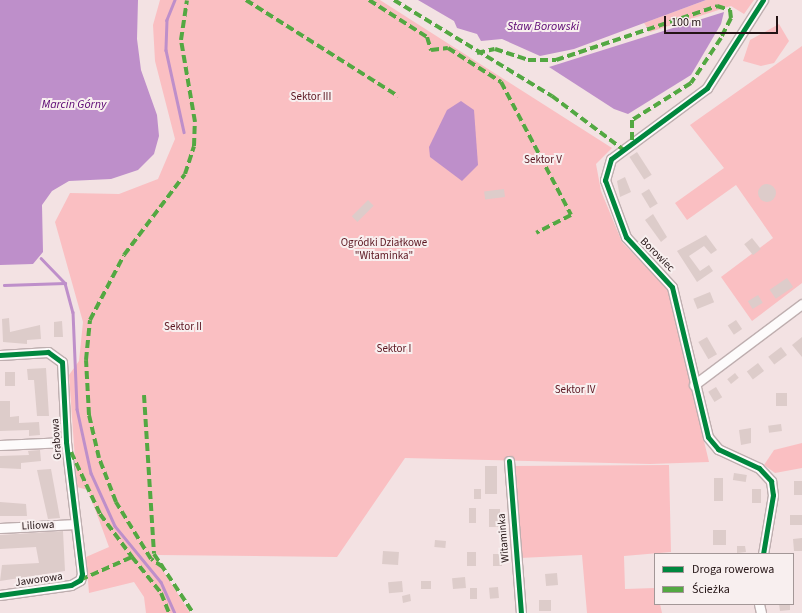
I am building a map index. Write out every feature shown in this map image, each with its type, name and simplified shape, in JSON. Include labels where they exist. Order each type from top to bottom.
[{"type":"street","name":"Borowiec","points":[[763,0],[707,88],[614,157],[606,172],[606,186],[624,232],[672,287],[694,385],[712,443],[723,452],[759,468],[771,481],[773,495],[763,553]]},
{"type":"street","points":[[694,385],[802,304]]},
{"type":"street","name":"Grabowa","points":[[0,355],[48,352],[62,362],[66,442],[76,524],[80,580]]},
{"type":"street","points":[[0,444],[66,442]]},
{"type":"street","name":"Witaminka","points":[[509,461],[521,613]]},
{"type":"street","name":"Liliowa","points":[[0,528],[76,524]]},
{"type":"street","name":"Jaworowa","points":[[0,595],[71,585],[80,580]]},
{"type":"green space","name":"Ogródki Działkowe \"Witaminka\"","points":[[160,0],[380,0],[612,148],[596,164],[601,191],[622,242],[668,290],[709,462],[650,464],[405,458],[337,557],[158,555],[150,550],[190,613],[146,613],[144,597],[134,582],[89,593],[86,557],[109,547],[88,490],[77,487],[69,375],[79,361],[83,322],[55,222],[70,193],[119,194],[158,179],[175,139],[155,61],[153,25]]},
{"type":"green space","points":[[706,0],[754,0],[744,14],[731,6],[650,32],[644,23]]},
{"type":"green space","points":[[779,24],[789,41],[774,63],[761,66],[743,61],[750,40]]},
{"type":"green space","points":[[802,46],[802,283],[752,321],[721,277],[773,238],[736,185],[687,220],[675,203],[724,168],[690,125]]},
{"type":"green space","points":[[802,443],[802,468],[775,473],[764,465],[774,450]]},
{"type":"green space","points":[[669,465],[671,552],[624,556],[625,589],[654,588],[654,605],[660,605],[662,613],[587,613],[582,555],[520,558],[512,466]]},
{"type":"water","name":"Marcin Górny","points":[[0,0],[138,0],[137,39],[141,70],[157,115],[159,136],[154,154],[138,170],[111,179],[69,181],[52,191],[42,205],[43,252],[33,264],[0,265]]},
{"type":"water","name":"Staw Borowski","points":[[418,0],[706,0],[574,49],[540,56],[502,39],[481,41],[477,34],[457,28],[454,21]]},
{"type":"water","points":[[724,12],[721,24],[691,75],[628,114],[614,109],[549,67]]},
{"type":"water","points":[[461,101],[474,110],[478,165],[462,181],[430,157],[429,147],[447,110]]},
{"type":"building","points":[[637,152],[652,175],[644,180],[629,157]]},
{"type":"building","points":[[625,177],[631,192],[620,197],[617,181]]},
{"type":"building","points":[[767,184],[773,187],[776,193],[773,199],[767,202],[761,199],[758,193],[761,187]]},
{"type":"building","points":[[504,189],[505,197],[485,199],[484,191]]},
{"type":"building","points":[[649,189],[658,204],[650,208],[641,194]]},
{"type":"building","points":[[368,200],[374,206],[357,222],[352,216]]},
{"type":"building","points":[[653,214],[667,237],[661,242],[645,220]]},
{"type":"building","points":[[706,235],[717,250],[711,254],[704,246],[689,256],[700,271],[709,265],[713,271],[697,282],[677,251]]},
{"type":"building","points":[[752,238],[761,249],[753,255],[744,244]]},
{"type":"building","points":[[787,278],[793,287],[776,299],[770,290]]},
{"type":"building","points":[[710,292],[714,302],[697,309],[693,299]]},
{"type":"building","points":[[758,295],[763,303],[753,309],[748,301]]},
{"type":"building","points":[[9,318],[10,332],[40,325],[41,339],[27,340],[27,344],[3,342],[2,319]]},
{"type":"building","points":[[736,320],[742,329],[734,335],[728,326]]},
{"type":"building","points":[[62,321],[63,337],[54,337],[54,322]]},
{"type":"building","points":[[707,337],[717,354],[708,359],[698,342]]},
{"type":"building","points":[[802,337],[802,357],[792,345]]},
{"type":"building","points":[[781,347],[787,355],[774,365],[768,357]]},
{"type":"building","points":[[758,363],[764,371],[753,379],[747,371]]},
{"type":"building","points":[[46,368],[49,416],[37,416],[34,380],[28,380],[27,369]]},
{"type":"building","points":[[5,372],[15,372],[15,386],[5,386]]},
{"type":"building","points":[[735,373],[739,378],[731,384],[727,379]]},
{"type":"building","points":[[716,387],[722,397],[714,402],[708,392]]},
{"type":"building","points":[[776,393],[787,393],[787,406],[776,406]]},
{"type":"building","points":[[0,401],[10,401],[10,417],[19,416],[19,423],[39,422],[40,435],[29,436],[29,430],[0,431]]},
{"type":"building","points":[[781,424],[782,431],[769,433],[768,426]]},
{"type":"building","points":[[751,428],[751,443],[741,445],[739,430]]},
{"type":"building","points":[[40,450],[41,461],[21,463],[21,469],[0,468],[0,456],[29,455],[28,451]]},
{"type":"building","points":[[485,466],[497,466],[497,494],[485,494]]},
{"type":"building","points":[[51,469],[60,518],[48,519],[37,470]]},
{"type":"building","points":[[734,473],[747,475],[746,482],[733,480]]},
{"type":"building","points":[[714,478],[723,478],[723,501],[714,501]]},
{"type":"building","points":[[794,481],[802,481],[802,495],[794,495]]},
{"type":"building","points":[[474,489],[481,489],[481,499],[474,499]]},
{"type":"building","points":[[752,489],[761,489],[761,503],[752,503]]},
{"type":"building","points":[[0,502],[26,504],[27,516],[0,516]]},
{"type":"building","points":[[469,508],[476,508],[476,523],[469,523]]},
{"type":"building","points":[[489,509],[500,509],[500,527],[489,527]]},
{"type":"building","points":[[790,515],[802,515],[802,525],[790,525]]},
{"type":"building","points":[[713,530],[726,530],[726,545],[713,545]]},
{"type":"building","points":[[63,531],[65,571],[0,581],[2,565],[39,563],[36,547],[0,549],[0,535]]},
{"type":"building","points":[[802,538],[802,551],[794,551],[793,539]]},
{"type":"building","points":[[435,540],[446,541],[445,548],[434,547]]},
{"type":"building","points":[[737,546],[745,546],[746,552],[737,553]]},
{"type":"building","points":[[383,551],[399,552],[398,565],[382,564]]},
{"type":"building","points":[[467,552],[476,552],[476,566],[467,566]]},
{"type":"building","points":[[493,554],[502,554],[502,566],[493,566]]},
{"type":"building","points":[[557,573],[558,585],[546,586],[545,574]]},
{"type":"building","points":[[465,577],[466,588],[453,589],[452,578]]},
{"type":"building","points":[[402,581],[403,592],[389,593],[388,582]]},
{"type":"building","points":[[421,581],[431,581],[431,589],[421,589]]},
{"type":"building","points":[[498,587],[499,598],[490,599],[489,588]]},
{"type":"building","points":[[470,588],[477,588],[477,599],[470,599]]},
{"type":"building","points":[[410,594],[411,601],[403,603],[402,596]]},
{"type":"building","points":[[539,600],[551,600],[551,611],[539,611]]},
{"type":"building","points":[[779,605],[790,605],[790,610],[780,611]]},
{"type":"waterway","points":[[175,0],[167,20],[166,50],[184,132]]},
{"type":"waterway","points":[[41,258],[65,283],[73,312],[77,409],[91,473],[115,526],[161,582],[175,613]]},
{"type":"waterway","points":[[4,285],[65,283]]},
{"type":"marked path","points":[[163,567],[151,559],[116,502],[99,458],[89,415],[86,360],[90,320],[124,255],[185,174],[194,146],[195,122],[181,40],[187,0]]},
{"type":"marked path","points":[[246,0],[398,96]]},
{"type":"marked path","points":[[369,0],[427,37],[431,50],[448,48],[501,82],[571,215],[536,233]]},
{"type":"marked path","points":[[394,0],[552,96],[624,150]]},
{"type":"marked path","points":[[477,53],[495,49],[528,60],[556,60],[717,6],[730,10],[731,18],[721,38],[691,83],[632,120],[632,144]]},
{"type":"marked path","points":[[144,395],[154,554],[193,613]]},
{"type":"marked path","points":[[71,452],[100,514],[132,557]]},
{"type":"marked path","points":[[80,580],[132,557],[161,593],[169,613]]},
{"type":"cycle path","points":[[763,0],[707,88],[611,159],[605,180],[626,237],[672,287],[708,437],[718,449],[759,468],[771,481],[773,495],[763,553]]},
{"type":"cycle path","points":[[0,355],[48,352],[62,362],[66,442],[82,574],[80,580],[71,585],[0,595]]},
{"type":"cycle path","points":[[509,461],[521,613]]},
{"type":"park label","name":"Sektor III","points":[[311,97]]},
{"type":"park label","name":"Sektor V","points":[[543,160]]},
{"type":"park label","name":"Sektor II","points":[[183,327]]},
{"type":"park label","name":"Sektor I","points":[[394,349]]},
{"type":"park label","name":"Sektor IV","points":[[575,390]]}]
